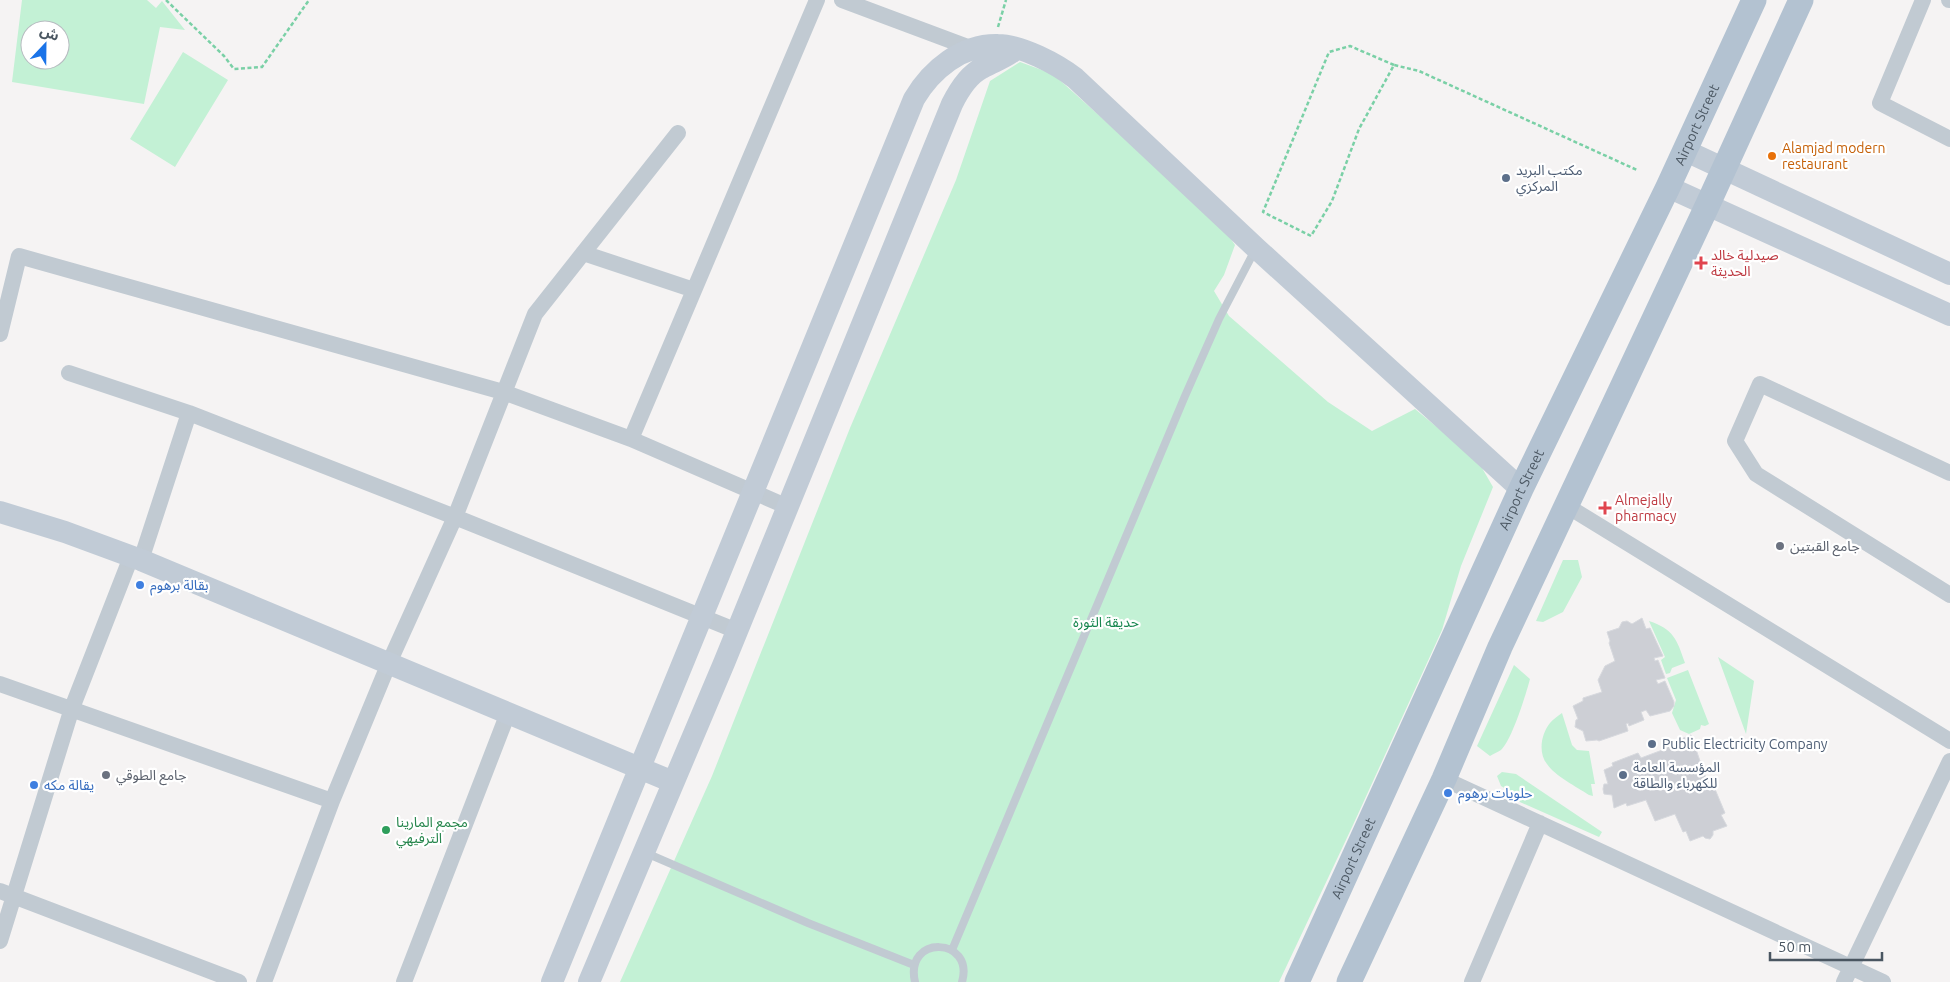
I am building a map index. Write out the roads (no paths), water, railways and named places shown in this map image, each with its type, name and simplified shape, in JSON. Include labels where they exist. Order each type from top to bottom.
[{"type":"main road","name":"Airport Street","points":[[1297,982],[1521,489],[1668,187],[1754,0]]},
{"type":"main road","points":[[1349,982],[1444,778],[1500,647],[1708,204],[1801,0]]},
{"type":"street","points":[[631,440],[817,0]]},
{"type":"street","points":[[842,0],[975,50]]},
{"type":"street","points":[[1923,0],[1880,103],[1950,139]]},
{"type":"street","points":[[552,982],[914,99],[922,85],[945,63],[975,50],[1005,45],[1048,61],[1075,78],[1256,248],[1521,489]]},
{"type":"street","points":[[589,982],[737,631],[952,104],[972,75],[980,68],[1006,57],[1016,49]]},
{"type":"street","points":[[972,75],[975,50]]},
{"type":"street","points":[[264,982],[332,801],[389,664],[455,517],[534,314],[678,133]]},
{"type":"street","points":[[1684,150],[1950,274]]},
{"type":"street","points":[[888,163],[923,177]]},
{"type":"street","points":[[1668,187],[1950,315]]},
{"type":"street","points":[[583,253],[694,290]]},
{"type":"street","points":[[0,334],[19,256],[503,392],[631,440],[788,507]]},
{"type":"street","points":[[69,373],[189,413],[455,517],[737,631]]},
{"type":"street","points":[[1950,474],[1760,384],[1735,441],[1756,474],[1950,595]]},
{"type":"street","points":[[0,941],[8,893],[72,708],[136,559],[189,413]]},
{"type":"street","points":[[1567,506],[1950,741]]},
{"type":"street","points":[[0,512],[65,532],[136,559],[673,782]]},
{"type":"street","points":[[0,684],[332,801]]},
{"type":"street","points":[[404,982],[508,713]]},
{"type":"street","points":[[1848,975],[1950,761]]},
{"type":"street","points":[[1444,778],[1540,823],[1848,975],[1883,982]]},
{"type":"street","points":[[1472,982],[1540,823]]},
{"type":"street","points":[[8,893],[239,982]]},
{"type":"lane","points":[[952,950],[1185,396],[1219,318],[1256,248]]},
{"type":"lane","points":[[644,852],[808,923],[914,966]]},
{"type":"lane","points":[[915,982],[914,966],[918,957],[926,949],[944,947],[952,950],[960,958],[964,966],[962,982]]},
{"type":"place","name":"Alamjad modern restaurant","points":[[1772,156]]},
{"type":"place","name":"مكتب البريد المركزي","points":[[1506,178]]},
{"type":"place","name":"صيدلية خالد الحديثة","points":[[1701,263]]},
{"type":"place","name":"Almejally pharmacy","points":[[1605,508]]},
{"type":"place","name":"جامع القبتين","points":[[1780,546]]},
{"type":"place","name":"بقالة برهوم","points":[[140,585]]},
{"type":"place","name":"Public Electricity Company","points":[[1652,744]]},
{"type":"place","name":"جامع الطوقي","points":[[106,775]]},
{"type":"place","name":"المؤسسة العامة للكهرباء والطاقة","points":[[1623,775]]},
{"type":"place","name":"يقالة مكه","points":[[34,785]]},
{"type":"place","name":"حلويات برهوم","points":[[1448,793]]},
{"type":"place","name":"مجمع المارينا الترفيهي","points":[[386,830]]},
{"type":"park label","name":"حديقة الثورة","points":[[1106,622]]}]
